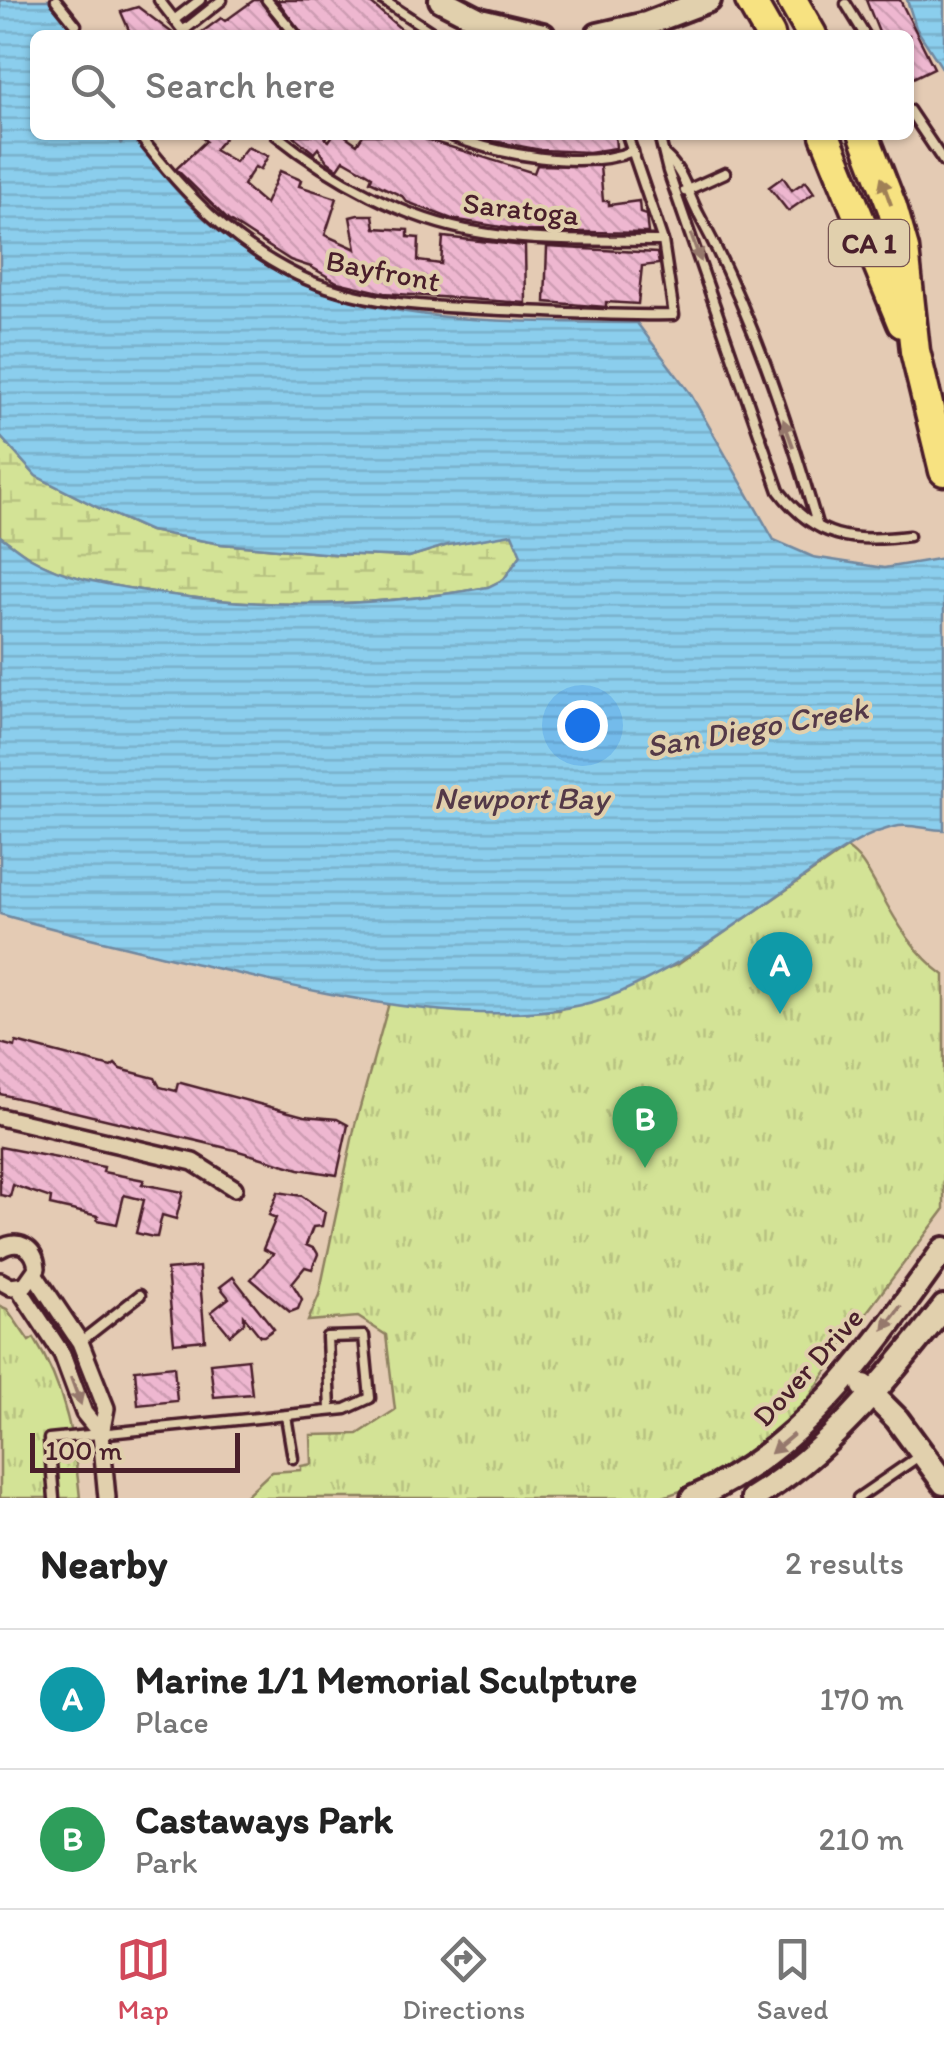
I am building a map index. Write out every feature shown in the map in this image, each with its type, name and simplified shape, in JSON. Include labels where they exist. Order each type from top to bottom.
[{"type":"highway","points":[[750,0],[767,30]]},
{"type":"highway","points":[[792,0],[809,30]]},
{"type":"highway","name":"CA 1","points":[[827,140],[914,352]]},
{"type":"highway","name":"CA 1","points":[[869,140],[904,249],[914,352],[944,470]]},
{"type":"street","points":[[441,0],[480,20],[521,30]]},
{"type":"street","points":[[633,30],[709,0]]},
{"type":"street","points":[[0,1117],[193,1162],[234,1188]]},
{"type":"street","points":[[1,1247],[16,1243],[30,1249],[36,1261],[34,1275],[80,1342],[106,1408],[101,1434],[107,1498]]},
{"type":"street","name":"Dover Drive","points":[[694,1498],[732,1481],[788,1441],[850,1374],[944,1249]]},
{"type":"street","points":[[18,1287],[34,1275]]},
{"type":"street","points":[[0,1281],[18,1287],[61,1352],[84,1413],[101,1434]]},
{"type":"street","name":"Dover Drive","points":[[753,1498],[796,1468],[875,1394],[944,1307]]},
{"type":"street","points":[[61,1352],[80,1342]]},
{"type":"street","points":[[850,1374],[875,1394],[944,1483]]},
{"type":"lane","points":[[56,0],[76,26]]},
{"type":"lane","points":[[159,0],[182,30]]},
{"type":"lane","points":[[174,20],[200,0]]},
{"type":"lane","points":[[187,30],[222,0]]},
{"type":"lane","points":[[267,0],[292,30]]},
{"type":"lane","points":[[383,0],[428,30]]},
{"type":"lane","points":[[848,1],[862,30]]},
{"type":"lane","points":[[914,119],[944,162]]},
{"type":"lane","name":"Bayfront","points":[[143,140],[180,188],[216,222],[299,276],[362,296],[431,307],[674,316],[663,241]]},
{"type":"lane","name":"Saratoga","points":[[283,140],[336,178],[414,213],[476,232],[538,238],[663,241]]},
{"type":"lane","points":[[462,140],[479,147],[552,158],[592,158],[633,150]]},
{"type":"lane","points":[[629,140],[663,241]]},
{"type":"lane","points":[[661,140],[676,195],[780,491],[794,511],[838,536],[865,542],[909,536]]},
{"type":"lane","points":[[666,156],[678,166],[716,243],[758,349],[817,526]]},
{"type":"lane","points":[[676,195],[726,172]]},
{"type":"lane","points":[[80,1342],[140,1294]]},
{"type":"lane","points":[[54,1498],[49,1439],[346,1409],[370,1398],[364,1336],[326,1338],[330,1410]]},
{"type":"lane","points":[[286,1416],[294,1458]]},
{"type":"lane","points":[[858,1498],[922,1454]]},
{"type":"lane","points":[[873,1488],[879,1498]]},
{"type":"green space","points":[[0,436],[36,476],[150,531],[221,544],[409,557],[512,533],[521,555],[504,579],[488,587],[358,602],[227,601],[98,582],[44,565],[0,536]]},
{"type":"green space","points":[[847,848],[866,868],[907,937],[944,975],[944,1210],[787,1425],[737,1464],[660,1498],[243,1498],[271,1472],[301,1470],[301,1466],[312,1464],[311,1435],[358,1434],[395,1410],[386,1335],[358,1317],[308,1321],[319,1295],[355,1125],[389,1003],[492,1013],[558,1010],[679,964]]},
{"type":"green space","points":[[0,1306],[7,1309],[29,1341],[34,1338],[54,1376],[71,1435],[80,1498],[0,1498]]},
{"type":"water","name":"Newport Bay","points":[[0,0],[49,0],[72,30],[30,30],[30,140],[134,140],[216,229],[285,275],[343,298],[384,308],[468,319],[637,323],[690,393],[774,540],[813,557],[884,568],[944,558],[944,830],[904,826],[857,841],[710,942],[644,981],[575,1006],[523,1013],[411,1007],[353,998],[0,914],[0,536],[44,565],[84,579],[184,596],[270,603],[401,599],[488,587],[504,579],[521,555],[512,534],[448,545],[409,557],[221,544],[150,531],[36,476],[0,436]]},
{"type":"water","points":[[907,0],[944,0],[944,71],[916,28]]},
{"type":"building","points":[[254,0],[260,0],[282,30],[205,30],[221,18],[225,21]]},
{"type":"building","points":[[277,0],[367,0],[402,30],[299,30]]},
{"type":"building","points":[[866,0],[900,0],[934,68],[914,78],[914,30],[878,30]]},
{"type":"building","points":[[138,7],[168,30],[129,30],[121,12]]},
{"type":"building","points":[[223,140],[214,150],[235,162],[247,147],[268,156],[260,170],[255,167],[243,185],[265,204],[280,171],[301,180],[299,186],[337,198],[325,235],[356,249],[350,217],[358,215],[373,215],[375,228],[408,230],[408,237],[419,238],[418,261],[441,264],[443,237],[525,246],[526,303],[384,293],[337,282],[290,260],[228,220],[176,169],[206,141]]},
{"type":"building","points":[[298,140],[351,140],[357,144],[360,140],[428,140],[534,173],[537,165],[600,166],[603,201],[609,201],[609,205],[639,201],[648,233],[526,231],[452,219],[407,202],[370,181],[372,176],[344,160],[338,169],[318,148],[314,153]]},
{"type":"building","points":[[615,140],[616,148],[589,152],[541,150],[493,141]]},
{"type":"building","points":[[783,177],[792,190],[806,181],[814,193],[788,211],[769,187]]},
{"type":"building","points":[[547,247],[657,253],[659,264],[642,266],[638,304],[606,302],[606,307],[545,302]]},
{"type":"building","points":[[16,1042],[111,1067],[115,1064],[120,1069],[155,1078],[160,1087],[176,1091],[181,1083],[304,1116],[337,1119],[348,1125],[337,1175],[299,1169],[0,1094],[0,1043],[15,1047]]},
{"type":"building","points":[[0,1147],[104,1167],[103,1172],[183,1192],[176,1219],[162,1215],[157,1237],[153,1237],[136,1233],[144,1200],[124,1195],[117,1224],[50,1205],[51,1198],[13,1185],[10,1197],[0,1195]]},
{"type":"building","points":[[278,1192],[302,1196],[325,1212],[322,1226],[313,1227],[306,1245],[318,1254],[312,1269],[305,1267],[292,1283],[302,1299],[298,1309],[290,1312],[251,1279],[273,1254],[263,1249],[276,1218],[269,1215]]},
{"type":"building","points":[[199,1267],[205,1340],[174,1343],[167,1270]]},
{"type":"building","points":[[233,1277],[274,1329],[264,1336],[244,1316],[244,1323],[230,1335],[211,1312],[229,1298],[220,1287]]},
{"type":"building","points":[[248,1359],[252,1394],[214,1397],[210,1363]]},
{"type":"building","points":[[174,1366],[177,1401],[138,1405],[135,1370]]},
{"type":"place","name":"Marine 1/1 Memorial Sculpture","points":[[780,1014]]},
{"type":"place","name":"Castaways Park","points":[[645,1168]]},
{"type":"water label","name":"San Diego Creek","points":[[757,727]]}]
